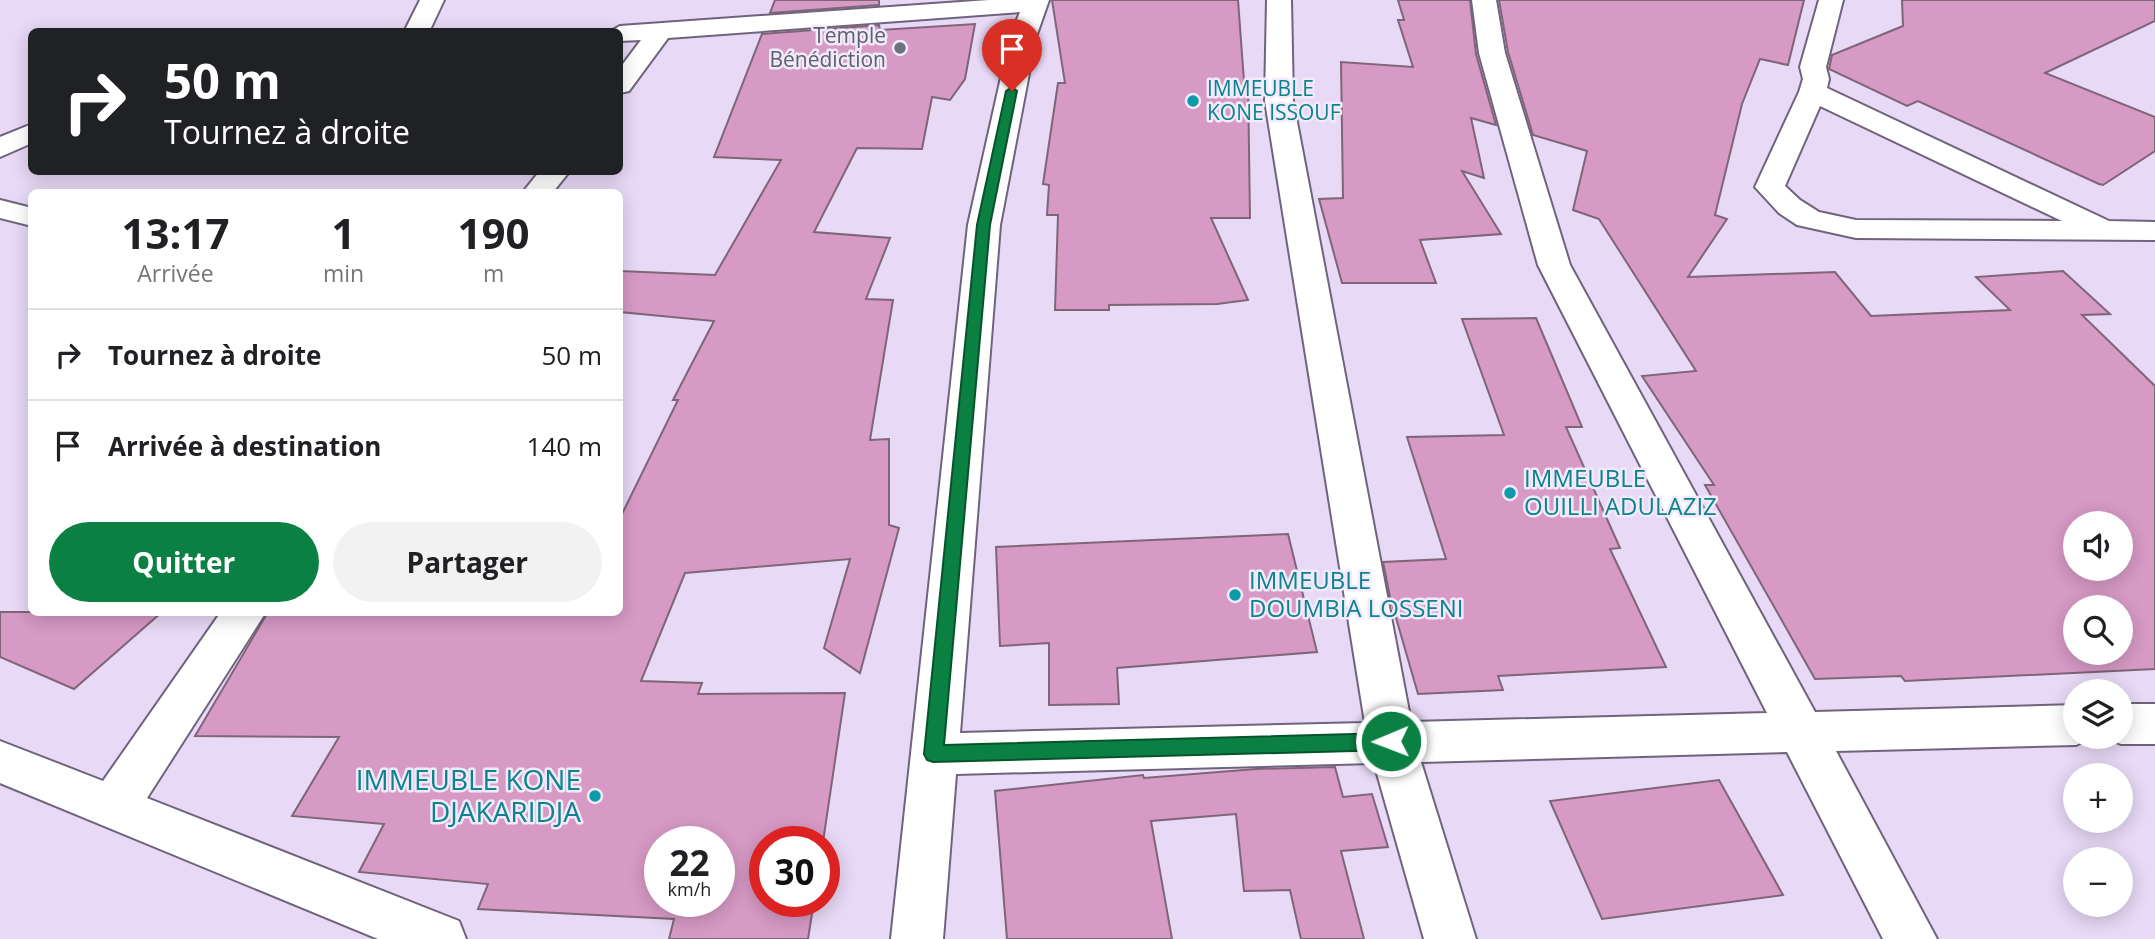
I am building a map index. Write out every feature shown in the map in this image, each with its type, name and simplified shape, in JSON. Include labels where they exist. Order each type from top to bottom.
[{"type":"street","points":[[418,28],[432,0]]},
{"type":"street","points":[[1279,0],[1279,101],[1391,741],[1450,939]]},
{"type":"street","points":[[1484,0],[1492,53],[1554,265],[1911,939]]},
{"type":"street","points":[[1831,0],[1813,67],[1816,79],[1813,92],[1770,187],[1785,205],[1811,221],[1856,229],[2155,231]]},
{"type":"street","points":[[623,34],[1036,2],[1023,37],[984,225],[917,939]]},
{"type":"street","points":[[623,81],[659,33]]},
{"type":"street","points":[[1813,92],[2108,231]]},
{"type":"street","points":[[0,148],[28,133]]},
{"type":"street","points":[[540,189],[552,175]]},
{"type":"street","points":[[0,209],[28,216]]},
{"type":"street","points":[[113,808],[242,616]]},
{"type":"street","points":[[2133,724],[2155,724]]},
{"type":"street","points":[[933,754],[2063,725]]},
{"type":"street","points":[[0,762],[440,939]]},
{"type":"building","points":[[775,0],[879,0],[879,5],[770,13]]},
{"type":"building","points":[[1052,0],[1238,0],[1244,81],[1248,81],[1250,218],[1211,218],[1248,300],[1217,304],[1109,305],[1109,310],[1055,310],[1058,215],[1047,215],[1049,185],[1043,184],[1058,83],[1065,83]]},
{"type":"building","points":[[1398,0],[1470,0],[1476,54],[1496,125],[1471,118],[1484,178],[1462,171],[1501,234],[1420,240],[1436,283],[1342,283],[1319,199],[1343,198],[1341,62],[1413,67],[1398,20],[1404,20]]},
{"type":"building","points":[[1499,0],[1804,0],[1788,65],[1760,59],[1742,104],[1715,215],[1727,219],[1688,277],[1835,272],[1871,316],[2010,310],[1976,277],[2063,271],[2110,314],[2082,315],[2155,386],[2155,669],[1905,681],[1901,676],[1815,679],[1705,485],[1714,485],[1642,376],[1696,371],[1599,219],[1573,210],[1587,151],[1533,135],[1508,52]]},
{"type":"building","points":[[1902,0],[2155,0],[2155,21],[2045,73],[2155,117],[2155,151],[2103,185],[2099,184],[1918,101],[1907,106],[1829,69],[1832,55],[1903,26]]},
{"type":"building","points":[[975,24],[965,79],[950,100],[932,97],[922,149],[857,148],[814,232],[890,238],[866,299],[893,300],[870,440],[889,439],[889,525],[899,528],[860,673],[824,648],[850,559],[685,573],[641,681],[702,683],[698,694],[845,693],[825,826],[749,826],[749,917],[811,917],[808,939],[669,939],[674,919],[478,909],[488,884],[359,872],[384,824],[292,816],[339,737],[195,736],[266,616],[623,616],[623,512],[678,400],[673,400],[714,321],[623,312],[623,271],[715,275],[781,160],[714,157],[762,34],[879,25],[880,30]]},
{"type":"building","points":[[1536,318],[1582,427],[1566,427],[1620,548],[1610,549],[1666,667],[1498,676],[1503,690],[1418,694],[1390,597],[1383,562],[1446,559],[1407,437],[1504,435],[1462,319]]},
{"type":"building","points":[[1288,534],[1317,652],[1117,668],[1119,704],[1049,705],[1049,643],[1000,646],[996,547]]},
{"type":"building","points":[[0,612],[28,612],[28,616],[157,616],[74,689],[0,657]]},
{"type":"building","points":[[1335,767],[1343,797],[1372,794],[1388,847],[1341,851],[1364,939],[1301,939],[1290,890],[1244,891],[1236,814],[1151,821],[1172,939],[1007,939],[995,791],[1143,775],[1144,778],[1256,769]]},
{"type":"building","points":[[1719,780],[1783,895],[1602,919],[1550,801]]},
{"type":"place","name":"Temple Bénédiction","points":[[900,48]]},
{"type":"place","name":"IMMEUBLE KONE ISSOUF","points":[[1193,101]]},
{"type":"place","name":"IMMEUBLE OUILLI ADULAZIZ","points":[[1510,493]]},
{"type":"place","name":"IMMEUBLE DOUMBIA LOSSENI","points":[[1235,595]]},
{"type":"place","name":"IMMEUBLE KONE DJAKARIDJA","points":[[595,796]]},
{"type":"route","points":[[1012,91],[984,225],[933,754],[1391,741]]}]
